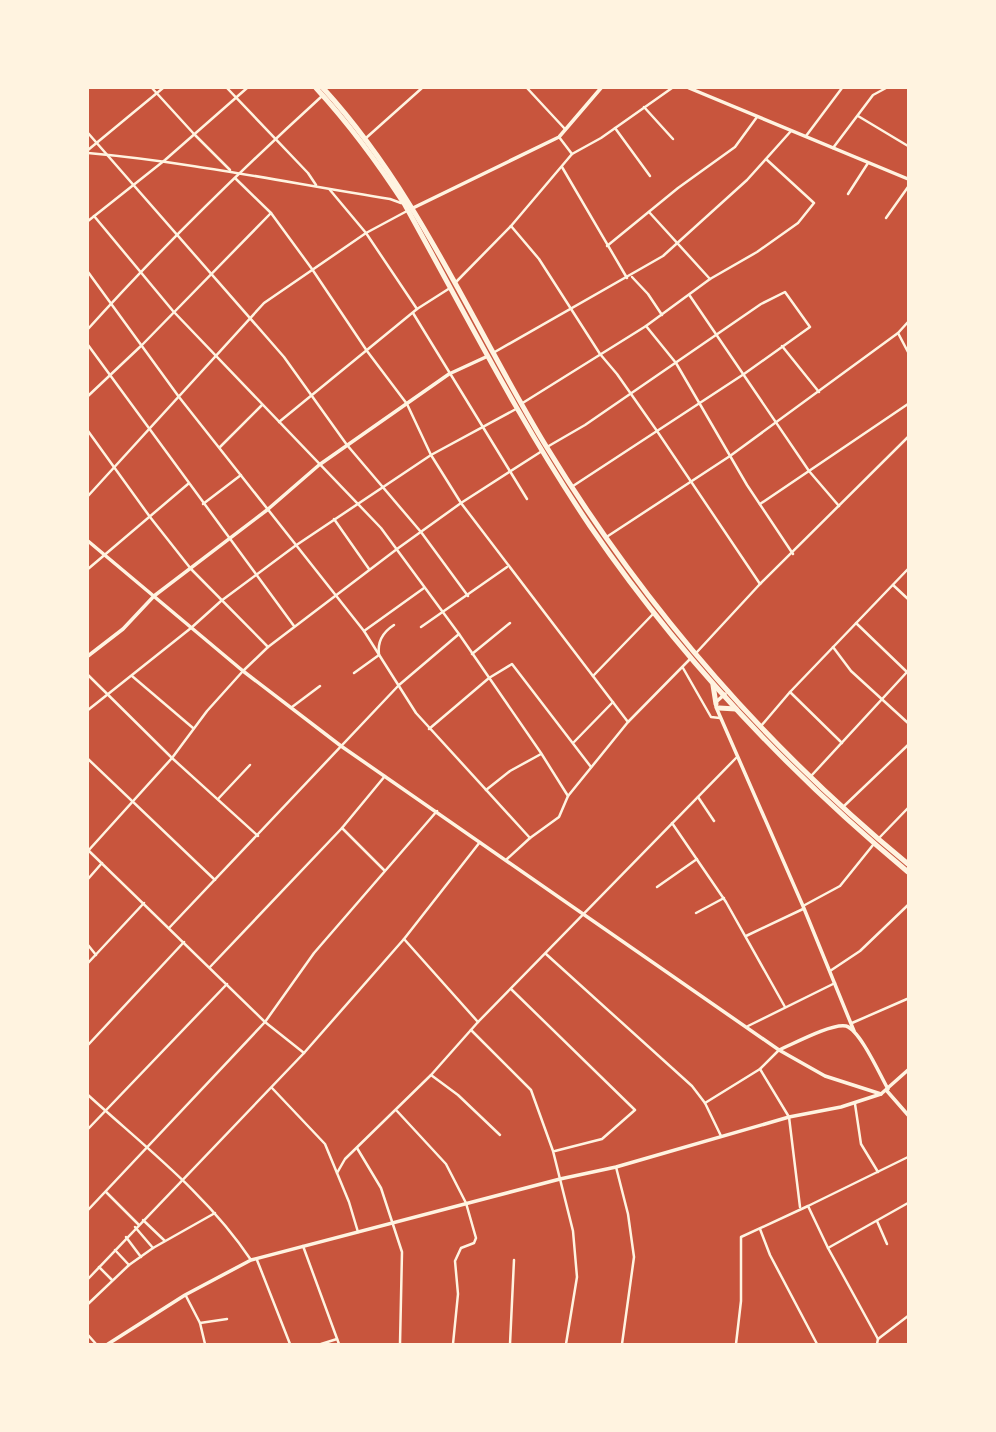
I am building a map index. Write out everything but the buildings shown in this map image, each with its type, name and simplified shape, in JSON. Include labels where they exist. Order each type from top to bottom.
[{"type":"highway","points":[[316,88],[370,153],[409,208]]},
{"type":"highway","points":[[323,88],[366,138],[409,208],[544,449],[592,528],[654,613],[802,777],[876,841],[908,864]]},
{"type":"highway","points":[[544,449],[572,486],[605,538],[712,682],[728,695],[736,709],[843,807],[908,872]]},
{"type":"highway","points":[[712,682],[717,707],[736,709]]},
{"type":"street","points":[[152,88],[230,170]]},
{"type":"street","points":[[163,88],[94,142],[88,151],[165,160],[316,185],[390,199],[409,208]]},
{"type":"street","points":[[227,88],[316,185]]},
{"type":"street","points":[[88,222],[165,160],[247,88]]},
{"type":"street","points":[[366,138],[422,88]]},
{"type":"street","points":[[527,88],[565,129]]},
{"type":"street","points":[[88,496],[264,303],[366,233],[409,208],[559,137],[601,88]]},
{"type":"street","points":[[279,422],[417,309],[453,285],[511,226],[572,154],[672,88]]},
{"type":"street","points":[[688,88],[696,89],[908,179]]},
{"type":"street","points":[[806,136],[842,88]]},
{"type":"street","points":[[833,148],[874,95],[886,88]]},
{"type":"street","points":[[88,329],[140,272],[239,173],[323,95]]},
{"type":"street","points":[[644,107],[673,139]]},
{"type":"street","points":[[858,116],[908,146]]},
{"type":"street","points":[[607,246],[678,188],[735,147],[757,117]]},
{"type":"street","points":[[615,128],[650,176]]},
{"type":"street","points":[[88,656],[123,629],[154,596],[267,510],[319,465],[449,374],[490,354],[663,256],[766,159],[792,130]]},
{"type":"street","points":[[88,134],[209,275],[284,357],[347,445],[421,532],[468,596]]},
{"type":"street","points":[[559,137],[572,154]]},
{"type":"street","points":[[88,710],[222,601],[357,503],[431,455],[519,406],[646,326],[710,279],[757,252],[797,223],[813,205],[813,200],[766,159]]},
{"type":"street","points":[[848,194],[868,163]]},
{"type":"street","points":[[562,167],[607,246],[629,277],[648,294],[662,315]]},
{"type":"street","points":[[235,178],[271,213],[312,269],[367,351],[407,404],[431,455],[461,503],[628,722]]},
{"type":"street","points":[[886,218],[908,187]]},
{"type":"street","points":[[329,189],[366,233],[417,309]]},
{"type":"street","points":[[649,212],[710,279]]},
{"type":"street","points":[[88,396],[142,345],[271,213]]},
{"type":"street","points":[[94,216],[215,357],[381,528],[459,634],[568,796]]},
{"type":"street","points":[[511,226],[539,260],[600,354],[657,431],[760,584]]},
{"type":"street","points":[[88,272],[179,397],[364,631],[416,713],[530,838]]},
{"type":"street","points":[[304,1053],[265,1022],[88,850],[134,803],[243,671],[294,626],[461,503],[585,425],[761,304],[785,292],[810,327],[744,374],[572,486]]},
{"type":"street","points":[[690,296],[809,471],[839,506]]},
{"type":"street","points":[[413,313],[527,499]]},
{"type":"street","points":[[605,538],[730,456],[898,333],[908,321]]},
{"type":"street","points":[[646,326],[676,363],[698,404],[793,554]]},
{"type":"street","points":[[898,333],[908,352]]},
{"type":"street","points":[[88,345],[294,626]]},
{"type":"street","points":[[782,346],[819,392]]},
{"type":"street","points":[[760,504],[908,404]]},
{"type":"street","points":[[220,447],[262,405]]},
{"type":"street","points":[[88,431],[149,517],[191,569],[268,648]]},
{"type":"street","points":[[508,859],[530,838],[559,817],[568,796],[628,722],[760,584],[908,438]]},
{"type":"street","points":[[203,504],[241,475]]},
{"type":"street","points":[[88,569],[188,484]]},
{"type":"street","points":[[88,486],[92,491]]},
{"type":"street","points":[[334,519],[369,569]]},
{"type":"street","points":[[88,541],[243,671],[341,746],[508,859],[779,1050],[825,1076],[881,1094]]},
{"type":"street","points":[[421,627],[509,566]]},
{"type":"street","points":[[759,729],[790,692],[908,569]]},
{"type":"street","points":[[893,585],[908,599]]},
{"type":"street","points":[[364,631],[424,587]]},
{"type":"street","points":[[593,676],[654,613]]},
{"type":"street","points":[[810,776],[908,672],[856,623]]},
{"type":"street","points":[[472,654],[510,624]]},
{"type":"street","points":[[379,655],[378,644],[394,625]]},
{"type":"street","points":[[169,928],[399,685],[459,634]]},
{"type":"street","points":[[832,648],[851,671],[908,723]]},
{"type":"street","points":[[354,673],[379,655]]},
{"type":"street","points":[[429,729],[489,678],[509,665],[514,665],[591,767]]},
{"type":"street","points":[[683,667],[711,717],[720,718]]},
{"type":"street","points":[[88,675],[172,758],[258,836]]},
{"type":"street","points":[[132,676],[193,729]]},
{"type":"street","points":[[291,708],[320,686]]},
{"type":"street","points":[[790,692],[842,743]]},
{"type":"street","points":[[728,695],[717,707],[736,758],[804,907],[853,1031],[887,1089],[908,1115]]},
{"type":"street","points":[[573,743],[613,702]]},
{"type":"street","points":[[843,807],[908,745]]},
{"type":"street","points":[[486,790],[510,771],[541,753]]},
{"type":"street","points":[[337,1174],[345,1159],[396,1110],[478,1022],[736,758]]},
{"type":"street","points":[[88,759],[215,880]]},
{"type":"street","points":[[218,799],[250,765]]},
{"type":"street","points":[[210,967],[342,828],[386,776]]},
{"type":"street","points":[[698,797],[714,821]]},
{"type":"street","points":[[746,936],[840,886],[876,841],[908,808]]},
{"type":"street","points":[[88,1210],[265,1022],[314,953],[437,811]]},
{"type":"street","points":[[672,822],[724,898],[785,1007]]},
{"type":"street","points":[[342,828],[385,871]]},
{"type":"street","points":[[88,1279],[304,1053],[404,939],[480,841]]},
{"type":"street","points":[[657,887],[697,859]]},
{"type":"street","points":[[88,879],[102,863]]},
{"type":"street","points":[[696,913],[724,898]]},
{"type":"street","points":[[88,963],[144,903]]},
{"type":"street","points":[[830,971],[860,951],[908,905]]},
{"type":"street","points":[[404,939],[478,1022]]},
{"type":"street","points":[[88,1045],[184,942]]},
{"type":"street","points":[[88,945],[96,955]]},
{"type":"street","points":[[546,954],[692,1086],[705,1103],[721,1136]]},
{"type":"street","points":[[748,1026],[835,983]]},
{"type":"street","points":[[88,1129],[227,984]]},
{"type":"street","points":[[511,989],[635,1110],[602,1139],[553,1152]]},
{"type":"street","points":[[852,1023],[907,999]]},
{"type":"street","points":[[705,1103],[760,1069],[779,1050],[839,1026],[846,1026],[853,1031]]},
{"type":"street","points":[[471,1030],[531,1090],[553,1152],[573,1231],[577,1277],[566,1345]]},
{"type":"street","points":[[760,1069],[789,1117],[801,1208]]},
{"type":"street","points":[[108,1345],[185,1295],[251,1260],[559,1179],[616,1167],[789,1117],[855,1102],[881,1094],[908,1070]]},
{"type":"street","points":[[431,1074],[458,1095],[500,1135]]},
{"type":"street","points":[[272,1088],[325,1144],[349,1202],[358,1232]]},
{"type":"street","points":[[88,1095],[215,1213],[251,1260]]},
{"type":"street","points":[[855,1102],[861,1144],[878,1172]]},
{"type":"street","points":[[396,1110],[446,1164],[466,1203],[476,1238],[474,1243],[461,1248],[454,1261],[458,1294],[453,1345]]},
{"type":"street","points":[[357,1148],[381,1188],[402,1252],[400,1345]]},
{"type":"street","points":[[736,1345],[741,1301],[741,1237],[908,1157]]},
{"type":"street","points":[[616,1167],[628,1214],[634,1257],[622,1345]]},
{"type":"street","points":[[106,1191],[153,1248]]},
{"type":"street","points":[[828,1248],[908,1203]]},
{"type":"street","points":[[808,1206],[878,1343],[908,1317]]},
{"type":"street","points":[[88,1304],[129,1265],[153,1248],[215,1213]]},
{"type":"street","points":[[143,1220],[165,1241]]},
{"type":"street","points":[[877,1221],[887,1244]]},
{"type":"street","points":[[760,1229],[817,1345]]},
{"type":"street","points":[[126,1237],[141,1257]]},
{"type":"street","points":[[303,1246],[339,1345]]},
{"type":"street","points":[[114,1250],[129,1265]]},
{"type":"street","points":[[256,1259],[290,1345]]},
{"type":"street","points":[[510,1345],[514,1260]]},
{"type":"street","points":[[99,1267],[113,1280]]},
{"type":"street","points":[[185,1295],[200,1323],[205,1345]]},
{"type":"street","points":[[200,1323],[227,1319]]},
{"type":"street","points":[[88,1335],[96,1345]]},
{"type":"street","points":[[321,1345],[337,1339]]}]
